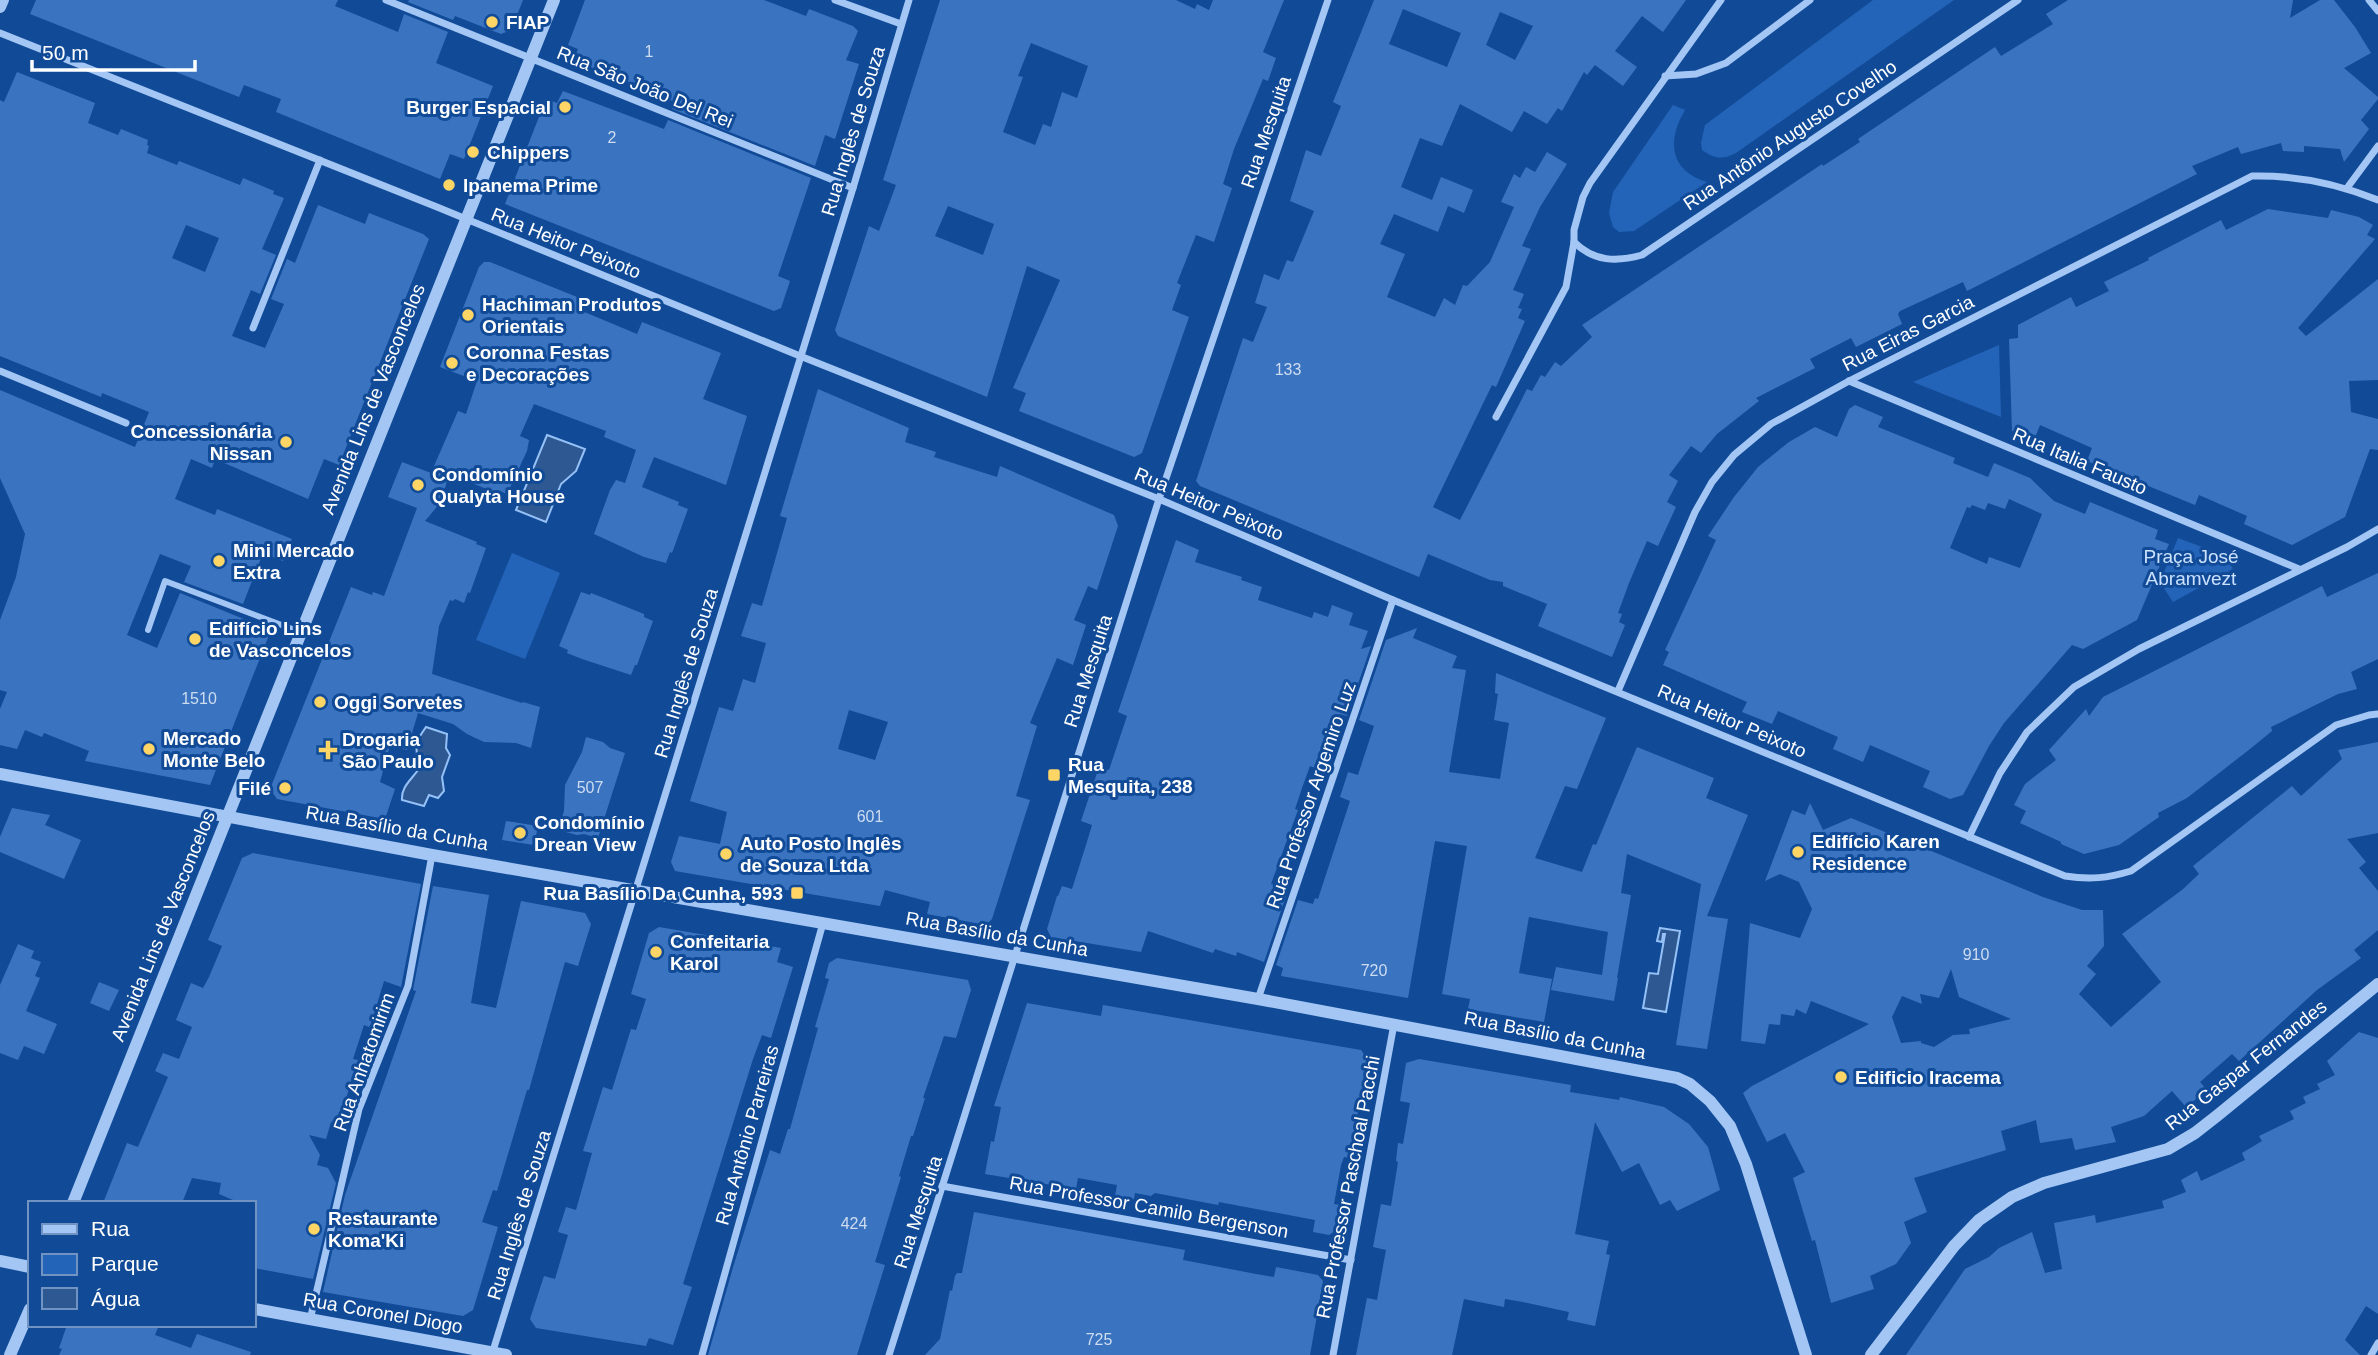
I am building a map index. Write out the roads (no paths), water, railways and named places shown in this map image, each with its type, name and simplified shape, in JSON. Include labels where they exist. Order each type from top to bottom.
[{"type":"street","points":[[0,7],[3,0]]},
{"type":"street","name":"Rua São João Del Rei","points":[[386,0],[853,188]]},
{"type":"street","name":"Avenida Lins de Vasconcelos","points":[[74,1201],[554,0]]},
{"type":"street","points":[[835,0],[901,24]]},
{"type":"street","name":"Rua Inglês de Souza","points":[[497,1354],[635,889],[909,0]]},
{"type":"street","name":"Rua Mesquita","points":[[889,1355],[1159,499],[1328,0]]},
{"type":"street","points":[[1496,416],[1566,287],[1577,216],[1590,183],[1721,0]]},
{"type":"street","points":[[1665,76],[1696,74],[1726,63],[1810,0]]},
{"type":"street","name":"Rua Antônio Augusto Covelho","points":[[1574,242],[1596,258],[1627,259],[1642,255],[2018,0]]},
{"type":"street","points":[[2369,0],[2378,11]]},
{"type":"street","name":"Rua Heitor Peixoto","points":[[0,33],[1159,499],[1393,600],[2065,876],[2086,880],[2131,872],[2336,725],[2378,714]]},
{"type":"street","points":[[2347,188],[2378,146]]},
{"type":"street","points":[[253,328],[320,160]]},
{"type":"street","name":"Rua Eiras Garcia","points":[[1618,691],[1695,512],[1712,482],[1734,455],[1772,424],[1849,381],[2252,176],[2295,177],[2347,188],[2378,200]]},
{"type":"street","points":[[0,371],[126,423]]},
{"type":"street","name":"Rua Italia Fausto","points":[[1849,381],[2299,569]]},
{"type":"street","points":[[1969,837],[2000,773],[2027,732],[2074,687],[2139,649],[2347,547],[2378,529]]},
{"type":"street","points":[[148,630],[165,581],[300,632]]},
{"type":"street","name":"Rua Professor Argemiro Luz","points":[[1258,999],[1393,600]]},
{"type":"street","name":"Rua Basílio da Cunha","points":[[0,774],[432,855],[1258,999],[1677,1078],[1690,1084],[1710,1101],[1730,1126],[1741,1152],[1806,1355]]},
{"type":"street","name":"Rua Anhatomirim","points":[[310,1320],[359,1109],[408,986],[432,855]]},
{"type":"street","name":"Rua Antônio Parreiras","points":[[702,1355],[823,923]]},
{"type":"street","name":"Rua Gaspar Fernandes","points":[[1871,1355],[1954,1246],[1979,1220],[2012,1198],[2044,1183],[2168,1149],[2218,1115],[2378,984]]},
{"type":"street","name":"Rua Professor Paschoal Pacchi","points":[[1333,1355],[1394,1024]]},
{"type":"street","name":"Rua Professor Camilo Bergenson","points":[[942,1186],[1351,1260]]},
{"type":"street","points":[[0,1261],[28,1267]]},
{"type":"street","name":"Rua Coronel Diogo","points":[[256,1309],[497,1354]]},
{"type":"street","points":[[10,1355],[28,1313]]},
{"type":"street","points":[[2371,1355],[2378,1343]]},
{"type":"water","points":[[547,435],[585,449],[576,471],[561,484],[546,522],[516,510]]},
{"type":"water","points":[[426,727],[447,734],[446,748],[450,755],[442,777],[444,791],[438,798],[429,795],[424,806],[402,800],[402,795],[418,770],[416,742]]},
{"type":"water","points":[[1660,928],[1680,931],[1666,1012],[1643,1008],[1649,973],[1658,974],[1665,934],[1662,942],[1657,941]]},
{"type":"place","name":"FIAP","points":[[492,22]]},
{"type":"place","name":"Burger Espacial","points":[[565,107]]},
{"type":"place","name":"Chippers","points":[[473,152]]},
{"type":"place","name":"Ipanema Prime","points":[[449,185]]},
{"type":"place","name":"Hachiman Produtos Orientais","points":[[468,315]]},
{"type":"place","name":"Coronna Festas e Decorações","points":[[452,363]]},
{"type":"place","name":"Concessionária Nissan","points":[[286,442]]},
{"type":"place","name":"Condomínio Qualyta House","points":[[418,485]]},
{"type":"place","name":"Mini Mercado Extra","points":[[219,561]]},
{"type":"place","name":"Edifício Lins de Vasconcelos","points":[[195,639]]},
{"type":"place","name":"Oggi Sorvetes","points":[[320,702]]},
{"type":"place","name":"Mercado Monte Belo","points":[[149,749]]},
{"type":"place","name":"Drogaria São Paulo","points":[[328,750]]},
{"type":"place","name":"Rua Mesquita, 238","points":[[1054,775]]},
{"type":"place","name":"Filé","points":[[285,788]]},
{"type":"place","name":"Condomínio Drean View","points":[[520,833]]},
{"type":"place","name":"Edifício Karen Residence","points":[[1798,852]]},
{"type":"place","name":"Auto Posto Inglês de Souza Ltda","points":[[726,854]]},
{"type":"place","name":"Rua Basílio Da Cunha, 593","points":[[797,893]]},
{"type":"place","name":"Confeitaria Karol","points":[[656,952]]},
{"type":"place","name":"Edificio Iracema","points":[[1841,1077]]},
{"type":"place","name":"Restaurante Koma'Ki","points":[[314,1229]]},
{"type":"park label","name":"Praça José Abramvezt","points":[[2191,567]]}]
